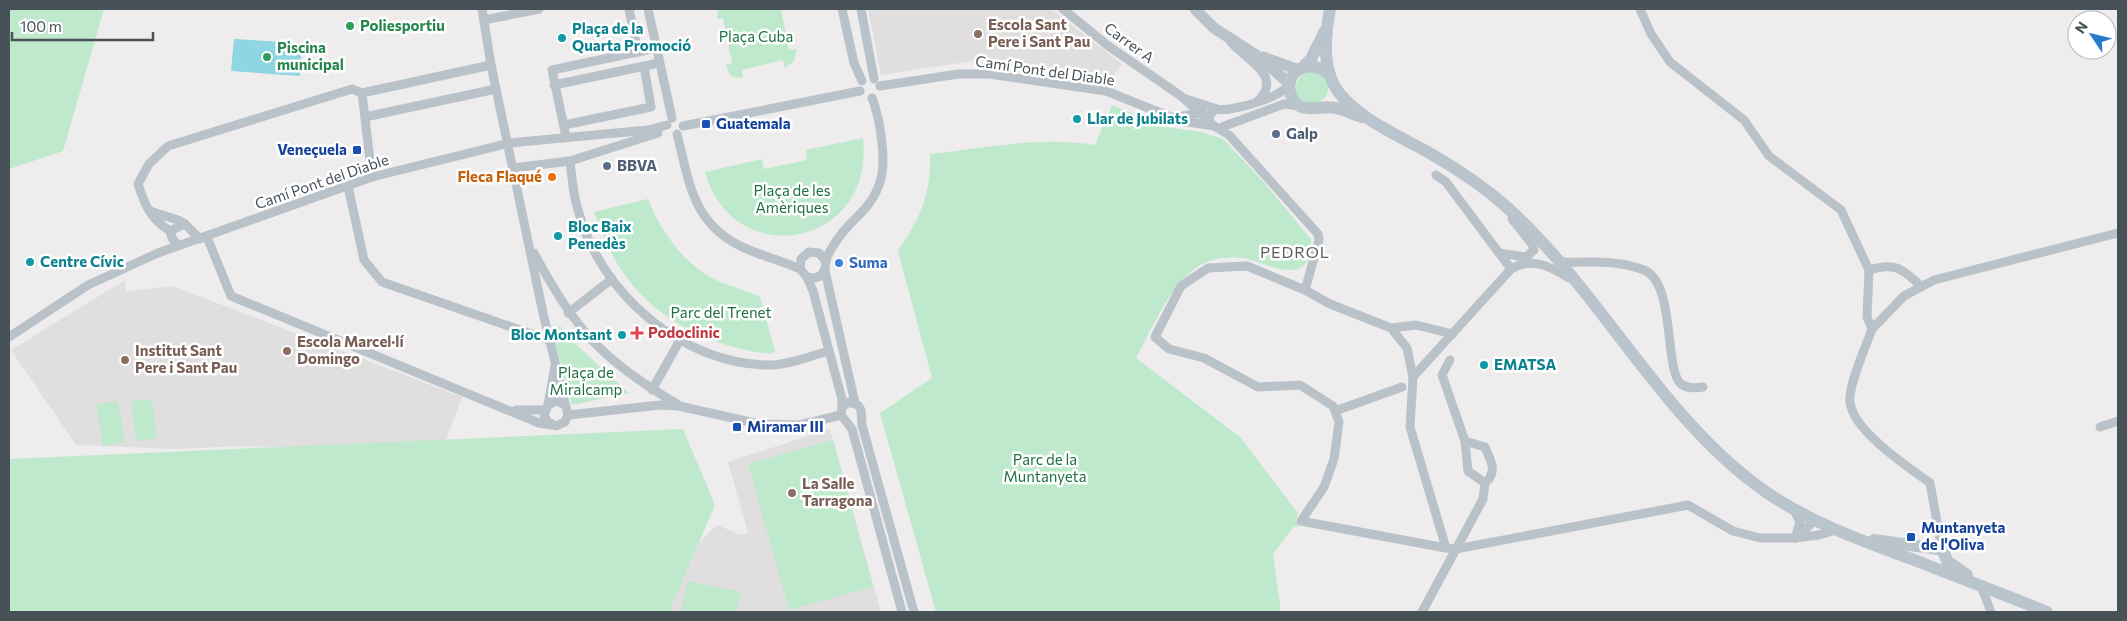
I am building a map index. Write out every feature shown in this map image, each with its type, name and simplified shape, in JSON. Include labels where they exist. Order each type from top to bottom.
[{"type":"main road","points":[[1330,9],[1326,29],[1327,63],[1332,80],[1340,95],[1369,119],[1456,169],[1491,194],[1528,226],[1576,281],[1682,413],[1713,447],[1754,483],[1794,509],[1836,530],[2047,612]]},
{"type":"main road","points":[[1326,29],[1311,59],[1301,68],[1290,85],[1292,98],[1300,106],[1312,110],[1334,107],[1369,119]]},
{"type":"main road","points":[[1301,68],[1318,66],[1332,80],[1331,99],[1319,108]]},
{"type":"main road","points":[[1854,537],[1940,548],[1947,561],[1981,586]]},
{"type":"street","points":[[150,211],[178,220],[204,238],[231,296],[539,423],[556,426],[565,422],[568,415],[549,340],[509,143],[496,90],[482,9]]},
{"type":"street","points":[[484,20],[539,9]]},
{"type":"street","points":[[629,9],[638,52]]},
{"type":"street","points":[[648,9],[669,124],[672,134],[677,134]]},
{"type":"street","points":[[842,9],[854,63],[862,81],[860,92]]},
{"type":"street","points":[[860,92],[865,97],[872,98],[878,93],[861,9]]},
{"type":"street","name":"Carrer A","points":[[1062,9],[1107,45],[1181,96],[1200,113],[1220,124]]},
{"type":"street","points":[[1178,116],[1216,110],[1229,110],[1283,92],[1290,85],[1256,55],[1230,40],[1195,9]]},
{"type":"street","points":[[1640,9],[1651,34],[1670,62],[1744,120],[1769,156],[1841,210],[1869,270],[1867,317],[1872,329]]},
{"type":"street","points":[[1230,40],[1239,52],[1255,63],[1265,76],[1265,93],[1257,102]]},
{"type":"street","points":[[566,137],[552,70],[656,48]]},
{"type":"street","points":[[1256,55],[1301,68]]},
{"type":"street","points":[[854,63],[871,56]]},
{"type":"street","points":[[554,85],[659,63]]},
{"type":"street","points":[[178,245],[172,238],[170,231],[154,221],[138,184],[149,164],[168,146],[352,89],[362,93],[491,65]]},
{"type":"street","points":[[564,125],[651,107],[644,66]]},
{"type":"street","name":"Camí Pont del Diable","points":[[877,82],[980,73],[1106,91],[1178,116],[1181,121],[1220,124],[1284,104],[1300,106]]},
{"type":"street","points":[[862,81],[868,78],[877,82]]},
{"type":"street","points":[[365,117],[496,90]]},
{"type":"street","points":[[677,134],[683,126],[860,92]]},
{"type":"street","points":[[362,93],[372,177]]},
{"type":"street","points":[[1178,116],[1186,113],[1187,106],[1181,96]]},
{"type":"street","name":"Carrer A","points":[[1181,96],[1216,110]]},
{"type":"street","points":[[872,98],[877,113],[883,159],[881,181],[873,200],[838,238],[826,261],[825,271],[856,403],[861,410],[860,416],[914,612]]},
{"type":"street","points":[[1216,110],[1226,113],[1220,124]]},
{"type":"street","points":[[1216,110],[1220,124],[1229,136],[1318,234],[1319,240],[1304,290]]},
{"type":"street","points":[[514,168],[570,161],[680,119],[683,126]]},
{"type":"street","name":"Camí Pont del Diable","points":[[9,337],[88,285],[178,245],[204,238],[372,177],[509,143],[648,130],[669,124]]},
{"type":"street","points":[[677,134],[694,198],[710,223],[739,246],[800,269],[807,277],[813,291],[829,351],[843,414],[852,429],[902,612]]},
{"type":"street","points":[[570,161],[578,211],[592,248],[612,279],[651,320],[680,340],[729,361],[771,365],[829,351]]},
{"type":"street","points":[[1436,175],[1446,182],[1511,268]]},
{"type":"street","points":[[348,186],[364,260],[382,282],[549,340]]},
{"type":"street","points":[[1491,194],[1532,244],[1535,256],[1543,264],[1576,281]]},
{"type":"street","points":[[170,231],[185,224]]},
{"type":"street","points":[[1935,568],[1940,548],[1930,483],[1876,443],[1854,414],[1850,402],[1856,372],[1872,329],[1904,296],[1921,286],[2118,233]]},
{"type":"street","points":[[530,245],[568,313],[606,356],[652,390],[679,406]]},
{"type":"street","points":[[1499,253],[1522,258],[1529,256],[1534,250]]},
{"type":"street","points":[[800,269],[801,259],[808,252],[819,253],[826,261]]},
{"type":"street","points":[[1559,262],[1614,263],[1645,270],[1656,281],[1669,322],[1674,373],[1681,384],[1691,388],[1703,388]]},
{"type":"street","points":[[1412,377],[1511,268],[1522,263],[1543,264]]},
{"type":"street","points":[[1453,334],[1416,325],[1391,328],[1330,304],[1304,290],[1247,266],[1208,268],[1181,286],[1155,337],[1169,349],[1204,358],[1258,387],[1300,385],[1333,406],[1339,422],[1334,460],[1324,486],[1301,521],[1456,549],[1688,506],[1734,531],[1760,538],[1796,538],[1836,530]]},
{"type":"street","points":[[1869,270],[1882,266],[1896,267],[1906,272],[1921,286]]},
{"type":"street","points":[[807,277],[817,277],[825,271]]},
{"type":"street","points":[[568,313],[612,279]]},
{"type":"street","points":[[1391,328],[1407,348],[1412,377],[1410,427],[1446,548]]},
{"type":"street","points":[[652,390],[680,340]]},
{"type":"street","points":[[1450,360],[1442,375],[1465,441],[1468,472],[1485,483]]},
{"type":"street","points":[[555,363],[544,416],[548,422],[556,426]]},
{"type":"street","points":[[1335,411],[1402,387]]},
{"type":"street","points":[[511,410],[546,407],[557,401],[565,405]]},
{"type":"street","points":[[843,414],[846,403],[856,403]]},
{"type":"street","points":[[568,415],[660,405],[679,406],[760,424],[799,425],[843,414],[855,421],[860,416]]},
{"type":"street","points":[[2100,427],[2118,421]]},
{"type":"street","points":[[1422,612],[1483,498],[1485,483],[1491,478],[1494,469],[1486,447],[1465,441]]},
{"type":"street","points":[[1794,509],[1800,522],[1796,538]]},
{"type":"street","points":[[1796,538],[1816,520]]},
{"type":"street","points":[[1813,536],[1816,520]]},
{"type":"street","points":[[1981,586],[1991,612]]},
{"type":"shaded area","name":"Escola Sant Pere i Sant Pau","points":[[868,9],[1051,9],[1122,64],[1111,79],[979,60],[881,75]]},
{"type":"shaded area","points":[[125,280],[126,291],[173,286],[462,397],[442,451],[244,446],[175,449],[76,445],[11,350]]},
{"type":"shaded area","name":"La Salle Tarragona","points":[[830,429],[881,612],[657,612],[686,556],[717,525],[741,535],[748,533],[728,462]]},
{"type":"green space","points":[[9,9],[104,9],[63,151],[9,169]]},
{"type":"green space","name":"Plaça Cuba","points":[[718,9],[781,9],[789,50],[797,49],[794,61],[785,68],[783,60],[742,70],[743,77],[737,78],[732,76],[726,65],[732,63],[723,18],[717,19]]},
{"type":"green space","points":[[1312,72],[1318,73],[1323,77],[1327,82],[1327,94],[1323,99],[1318,103],[1312,104],[1306,103],[1301,99],[1297,94],[1296,88],[1297,82],[1301,77],[1306,73]]},
{"type":"green space","name":"Parc de la Muntanyeta","points":[[1112,105],[1166,127],[1201,132],[1223,139],[1262,180],[1311,239],[1309,257],[1304,265],[1297,269],[1279,269],[1235,257],[1212,260],[1199,266],[1176,287],[1136,358],[1240,437],[1298,513],[1296,521],[1299,527],[1294,526],[1273,554],[1281,612],[936,612],[880,413],[932,378],[898,251],[913,227],[923,205],[929,182],[930,154],[1033,142],[1095,145]]},
{"type":"green space","name":"Plaça de les Amèriques","points":[[863,138],[861,175],[847,204],[826,224],[799,234],[770,235],[743,225],[720,204],[705,172],[762,159],[764,169],[807,160],[806,150]]},
{"type":"green space","name":"Parc del Trenet","points":[[648,199],[660,224],[676,248],[696,267],[720,282],[760,297],[775,351],[771,354],[747,350],[702,336],[680,325],[661,312],[627,278],[611,252],[594,212]]},
{"type":"green space","name":"Plaça de Miralcamp","points":[[560,326],[571,340],[629,393],[572,405],[551,328]]},
{"type":"green space","points":[[152,399],[157,438],[136,441],[131,401]]},
{"type":"green space","points":[[118,401],[125,442],[103,446],[96,404]]},
{"type":"green space","points":[[683,429],[715,505],[669,612],[9,612],[9,459]]},
{"type":"green space","points":[[833,440],[873,587],[789,610],[748,464]]},
{"type":"green space","points":[[688,581],[741,592],[736,612],[681,612]]},
{"type":"water","name":"Piscina municipal","points":[[234,39],[302,43],[300,76],[231,71]]},
{"type":"place","name":"Poliesportiu","points":[[350,26]]},
{"type":"place","name":"Escola Sant Pere i Sant Pau","points":[[978,34]]},
{"type":"place","name":"Plaça de la Quarta Promoció","points":[[562,38]]},
{"type":"place","name":"Piscina municipal","points":[[267,57]]},
{"type":"place","name":"Llar de Jubilats","points":[[1077,119]]},
{"type":"place","name":"Guatemala","points":[[706,124]]},
{"type":"place","name":"Galp","points":[[1276,134]]},
{"type":"place","name":"Veneçuela","points":[[357,150]]},
{"type":"place","name":"BBVA","points":[[607,166]]},
{"type":"place","name":"Fleca Flaqué","points":[[552,177]]},
{"type":"place","name":"Bloc Baix Penedès","points":[[558,236]]},
{"type":"place","name":"Centre Cívic","points":[[30,262]]},
{"type":"place","name":"Suma","points":[[839,263]]},
{"type":"place","name":"Podoclinic","points":[[637,333]]},
{"type":"place","name":"Bloc Montsant","points":[[622,335]]},
{"type":"place","name":"Escola Marcel·lí Domingo","points":[[287,351]]},
{"type":"place","name":"Institut Sant Pere i Sant Pau","points":[[125,360]]},
{"type":"place","name":"EMATSA","points":[[1484,365]]},
{"type":"place","name":"Miramar III","points":[[737,427]]},
{"type":"place","name":"La Salle Tarragona","points":[[792,493]]},
{"type":"place","name":"Muntanyeta de l'Oliva","points":[[1911,537]]},
{"type":"district","name":"PEDROL","points":[[1295,252]]}]
